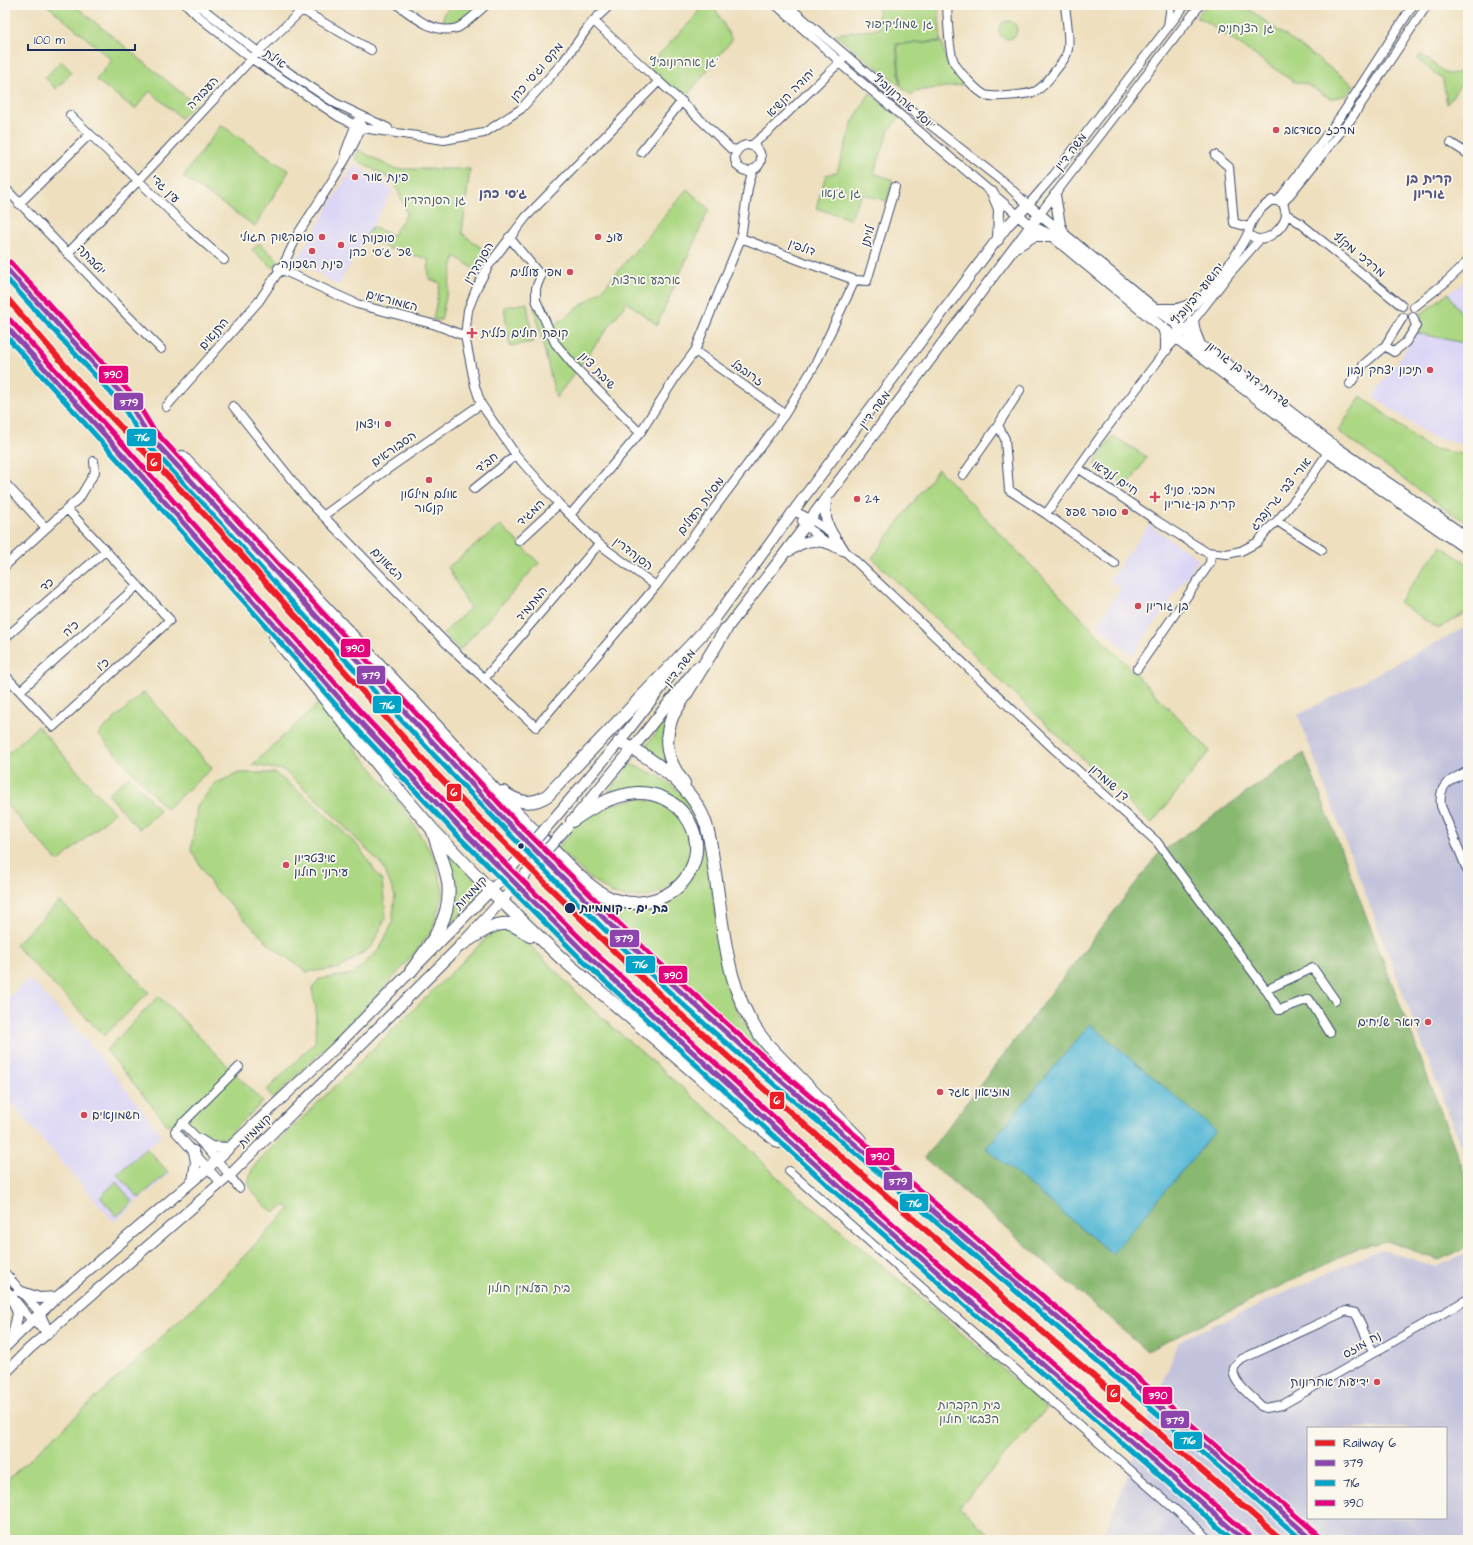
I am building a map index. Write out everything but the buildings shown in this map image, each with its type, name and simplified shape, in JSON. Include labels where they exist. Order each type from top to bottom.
[{"type":"highway","points":[[5,267],[128,401],[358,640],[566,864],[594,888],[609,897],[624,901],[641,902],[664,896],[676,889],[687,877],[695,859],[696,842],[688,818],[675,806],[658,797],[639,793],[617,797],[593,806],[569,824]]},
{"type":"highway","points":[[5,325],[170,507],[364,726],[459,827],[594,962],[841,1188],[1244,1540]]},
{"type":"highway","points":[[128,401],[147,433],[366,671],[504,819],[646,960],[752,1056],[1313,1540]]},
{"type":"highway","points":[[170,507],[350,731],[432,828],[495,886],[561,958]]},
{"type":"highway","points":[[467,759],[504,793],[513,799],[519,802],[533,802],[542,799],[556,787],[713,622]]},
{"type":"highway","points":[[726,629],[673,715],[667,732],[668,750],[672,764],[704,819],[710,842],[730,970],[740,999],[751,1022],[767,1044],[910,1191]]},
{"type":"highway","points":[[619,742],[633,748],[674,779],[688,793],[700,811]]},
{"type":"highway","points":[[411,971],[435,938],[446,911],[448,883],[432,828]]},
{"type":"highway","points":[[461,945],[493,926],[509,924],[519,929],[561,958],[738,1110],[841,1188]]},
{"type":"main road","points":[[992,192],[999,210],[998,240]]},
{"type":"main road","points":[[1055,194],[1060,225],[1064,236]]},
{"type":"main road","name":"משה דיין","points":[[557,815],[619,742],[713,622],[793,511],[998,240],[1018,214],[1028,205]]},
{"type":"main road","name":"שדרות דוד בן גוריון","points":[[1028,205],[1155,309],[1180,332],[1331,449],[1468,550]]},
{"type":"main road","name":"שדרות דוד בן גוריון","points":[[1018,214],[1031,226],[1052,236],[1163,328],[1180,332],[1246,378],[1331,449],[1468,538]]},
{"type":"main road","name":"משה דיין","points":[[505,897],[633,748],[784,554],[1039,215]]},
{"type":"main road","points":[[1012,250],[1034,236],[1052,236]]},
{"type":"main road","points":[[1155,309],[1178,309],[1195,303]]},
{"type":"main road","points":[[1193,321],[1195,332],[1201,346]]},
{"type":"main road","points":[[1163,328],[1166,338],[1166,350]]},
{"type":"main road","points":[[784,554],[807,541],[832,541],[825,519],[826,498]]},
{"type":"main road","name":"קוממיות","points":[[8,1343],[33,1322],[57,1297],[208,1168],[334,1049],[495,886],[557,815]]},
{"type":"main road","name":"קוממיות","points":[[5,1373],[49,1332],[230,1175],[461,945],[505,897]]},
{"type":"main road","points":[[200,1140],[211,1147],[228,1148]]},
{"type":"main road","points":[[193,1181],[196,1162],[194,1151]]},
{"type":"main road","points":[[12,1291],[39,1298],[57,1297]]},
{"type":"main road","points":[[8,1343],[18,1312],[12,1291]]},
{"type":"street","name":"אילת","points":[[187,5],[198,16],[252,59],[339,117],[358,126]]},
{"type":"street","points":[[398,5],[409,14],[429,26],[439,29],[457,28],[486,5]]},
{"type":"street","name":"מקס וג'סי כהן","points":[[358,126],[444,140],[484,133],[521,109],[563,62],[579,40],[610,5]]},
{"type":"street","name":"יוסף אהרונוביץ'","points":[[776,5],[837,59],[838,62],[1018,214]]},
{"type":"street","name":"יוסף אהרונוביץ'","points":[[787,5],[894,97],[1007,185],[1028,205]]},
{"type":"street","points":[[947,5],[951,52],[954,62],[959,70],[980,91],[985,95],[992,96],[1029,94],[1038,90],[1047,82],[1065,58],[1068,50],[1065,5]]},
{"type":"street","points":[[1166,30],[1171,5]]},
{"type":"street","name":"משה דיין","points":[[1028,205],[1054,176],[1185,5]]},
{"type":"street","name":"משה דיין","points":[[1039,215],[1200,5]]},
{"type":"street","points":[[1280,202],[1343,114],[1413,5]]},
{"type":"street","points":[[1280,202],[1351,119],[1427,5]]},
{"type":"street","name":"אילת","points":[[204,6],[258,52],[335,103],[361,115]]},
{"type":"street","points":[[198,16],[204,6]]},
{"type":"street","name":"העבודה","points":[[68,252],[139,180],[258,52],[302,10],[371,50]]},
{"type":"street","points":[[570,515],[640,433],[677,375],[695,351],[741,238],[748,188],[754,169],[760,163],[760,158],[754,148],[742,147],[738,150],[731,149],[682,101],[658,82],[594,22]]},
{"type":"street","name":"יהודה הנשיא","points":[[754,148],[838,62],[848,58]]},
{"type":"street","name":"יהודה הנשיא","points":[[829,72],[846,68]]},
{"type":"street","name":"הסנהדרין","points":[[656,586],[599,544],[559,504],[516,455],[481,404],[475,386],[465,336],[468,310],[477,286],[489,265],[510,237],[526,217],[658,82]]},
{"type":"street","points":[[641,152],[682,101]]},
{"type":"street","name":"עין גדי","points":[[70,115],[194,234],[224,260]]},
{"type":"street","name":"מקס וג'סי כהן","points":[[361,115],[395,132]]},
{"type":"street","name":"התנאים","points":[[166,407],[259,301],[278,271],[299,232],[351,150],[361,115]]},
{"type":"street","points":[[339,117],[347,128],[347,147]]},
{"type":"street","name":"התנאים","points":[[337,172],[347,147],[358,126]]},
{"type":"street","points":[[20,204],[90,134]]},
{"type":"street","points":[[1451,143],[1468,154]]},
{"type":"street","points":[[738,150],[735,158],[739,168],[747,171],[754,169]]},
{"type":"street","points":[[1215,155],[1230,167],[1234,223],[1240,230],[1244,242]]},
{"type":"street","points":[[743,170],[748,188]]},
{"type":"street","name":"לויתן","points":[[855,280],[867,281],[895,187]]},
{"type":"street","name":"יוטבתה","points":[[5,188],[68,252],[120,309],[161,349]]},
{"type":"street","name":"יהושוע רבינוביץ","points":[[1180,332],[1195,303],[1225,268],[1244,242],[1247,229],[1255,217],[1265,205],[1272,200],[1280,202]]},
{"type":"street","points":[[1280,202],[1286,214],[1282,226]]},
{"type":"street","name":"מרדכי מקלף","points":[[1286,214],[1300,223],[1402,306]]},
{"type":"street","points":[[1234,223],[1247,229],[1251,237],[1260,239],[1270,236],[1282,226],[1300,223]]},
{"type":"street","name":"שיבת ציון","points":[[510,237],[541,276],[536,288],[536,300],[555,343],[575,367],[640,433]]},
{"type":"street","name":"דולפין","points":[[741,238],[855,280]]},
{"type":"street","name":"יהושוע רבינוביץ","points":[[1180,332],[1193,321],[1230,273],[1260,239]]},
{"type":"street","points":[[1414,307],[1447,281],[1468,261]]},
{"type":"street","name":"האמוראים","points":[[278,271],[357,304],[436,325],[465,336]]},
{"type":"street","name":"מסילת העולים","points":[[536,727],[656,586],[785,414],[816,362],[855,280]]},
{"type":"street","points":[[1408,304],[1414,307],[1416,312],[1413,317],[1409,319],[1403,317],[1400,313],[1402,306],[1408,304]]},
{"type":"street","points":[[1350,384],[1364,364],[1385,346],[1403,317]]},
{"type":"street","points":[[1385,346],[1394,352],[1406,342],[1416,326],[1413,317]]},
{"type":"street","name":"חיים לנדאו","points":[[1180,332],[1078,468],[1206,552],[1227,554],[1241,551]]},
{"type":"street","name":"זרובבל","points":[[695,351],[785,414]]},
{"type":"street","points":[[963,475],[998,425],[1020,390]]},
{"type":"street","name":"הסבוראים","points":[[323,516],[481,404]]},
{"type":"street","name":"הגאונים","points":[[233,406],[306,498],[445,642],[536,727]]},
{"type":"street","points":[[998,425],[1005,439],[1009,490],[1046,514],[1115,564]]},
{"type":"street","name":"אורי צבי גרינברג","points":[[1241,551],[1258,542],[1268,529],[1277,521],[1331,449]]},
{"type":"street","name":"חב\"ד","points":[[474,489],[516,455]]},
{"type":"street","points":[[5,566],[80,497],[95,472],[94,461]]},
{"type":"street","points":[[1046,514],[1078,468]]},
{"type":"street","points":[[5,482],[8,492],[46,528]]},
{"type":"street","name":"המגיד","points":[[520,541],[559,504]]},
{"type":"street","points":[[67,509],[138,585]]},
{"type":"street","name":"דן שומרון","points":[[793,511],[832,541],[842,544],[846,552],[1054,749],[1157,842],[1266,990],[1279,1010],[1309,999],[1330,1033]]},
{"type":"street","points":[[1277,521],[1322,550]]},
{"type":"street","name":"המתמיד","points":[[484,679],[599,544]]},
{"type":"street","name":"כד","points":[[5,638],[106,551]]},
{"type":"street","points":[[1137,669],[1210,563],[1211,553]]},
{"type":"street","name":"כ\"ו","points":[[20,691],[53,727],[170,620],[138,585]]},
{"type":"street","name":"כ\"ה","points":[[20,691],[138,585]]},
{"type":"street","points":[[5,675],[20,691]]},
{"type":"street","points":[[1468,771],[1447,782],[1443,787],[1440,798],[1441,806],[1468,872]]},
{"type":"street","points":[[1266,990],[1313,968],[1335,1000]]},
{"type":"street","points":[[221,1183],[175,1131],[239,1067]]},
{"type":"street","points":[[182,1123],[200,1140],[230,1175],[239,1188]]},
{"type":"street","points":[[789,1171],[1210,1540]]},
{"type":"street","points":[[5,1273],[12,1291],[33,1322],[49,1332]]},
{"type":"street","points":[[12,1291],[40,1314],[49,1332]]},
{"type":"street","name":"נח מוזס","points":[[1373,1352],[1355,1313],[1346,1311],[1242,1359],[1235,1365],[1234,1378],[1261,1406],[1266,1408],[1282,1405],[1468,1299]]},
{"type":"shaded area","points":[[354,164],[393,190],[338,286],[297,260]]},
{"type":"shaded area","points":[[1468,276],[1468,324],[1448,293],[1459,286]]},
{"type":"shaded area","name":"תיכון יצחק נבון","points":[[1417,333],[1468,344],[1468,446],[1429,436],[1373,396]]},
{"type":"shaded area","name":"בן גוריון","points":[[1149,525],[1199,559],[1132,656],[1097,624],[1121,588],[1109,580]]},
{"type":"shaded area","points":[[1468,626],[1468,1166],[1298,715]]},
{"type":"shaded area","name":"חשמונאים","points":[[28,979],[35,984],[96,1051],[162,1135],[146,1149],[169,1174],[114,1222],[5,1096],[5,1000]]},
{"type":"shaded area","points":[[1380,1249],[1436,1267],[1468,1253],[1468,1540],[1102,1540],[1179,1341]]},
{"type":"green space","points":[[47,5],[74,5],[195,104],[181,118],[150,91],[135,109],[96,80],[112,60]]},
{"type":"green space","points":[[452,5],[479,5],[456,24],[443,23],[444,13]]},
{"type":"green space","name":"גן אהרונוביץ'","points":[[703,5],[720,5],[716,10],[732,40],[684,99],[647,67],[692,20]]},
{"type":"green space","name":"גן שמוליקיפוד","points":[[878,5],[938,5],[941,41],[896,44],[900,85],[834,34],[879,29]]},
{"type":"green space","name":"גן הצנחנים","points":[[1206,5],[1243,5],[1354,85],[1347,95],[1331,99],[1306,84],[1294,82],[1202,19],[1196,18]]},
{"type":"green space","points":[[1008,21],[1014,24],[1017,30],[1014,36],[1008,39],[1002,36],[999,30],[1002,24]]},
{"type":"green space","points":[[942,42],[949,65],[964,82],[962,85],[916,91],[912,96],[901,86],[897,44]]},
{"type":"green space","points":[[1421,54],[1447,74],[1468,72],[1468,79],[1464,80],[1447,104],[1443,80],[1417,59]]},
{"type":"green space","points":[[61,61],[72,72],[56,89],[45,78]]},
{"type":"green space","name":"גן ג'נאו","points":[[870,93],[899,118],[889,130],[874,173],[893,180],[887,201],[862,194],[850,219],[816,208],[826,175],[837,172],[853,121]]},
{"type":"green space","points":[[221,125],[289,171],[255,226],[183,177]]},
{"type":"green space","name":"גן הסנהדרין","points":[[359,150],[394,169],[470,169],[462,233],[489,254],[477,271],[455,256],[441,320],[433,320],[440,283],[429,279],[428,259],[393,250],[365,238],[372,227],[393,235],[407,213],[394,181],[355,159]]},
{"type":"green space","name":"ארבע ארצות","points":[[687,189],[709,209],[657,325],[627,302],[556,398],[534,307],[556,324],[602,290]]},
{"type":"green space","points":[[259,243],[279,261],[273,268],[252,250]]},
{"type":"green space","points":[[1448,293],[1468,324],[1468,344],[1417,333],[1422,328],[1421,314]]},
{"type":"green space","points":[[527,303],[533,342],[510,346],[504,307]]},
{"type":"green space","points":[[1361,396],[1429,448],[1468,455],[1468,523],[1448,511],[1338,431]]},
{"type":"green space","points":[[1113,436],[1147,457],[1128,486],[1094,465]]},
{"type":"green space","points":[[938,469],[1210,751],[1151,824],[872,558]]},
{"type":"green space","points":[[501,525],[539,563],[460,650],[443,634],[470,608],[448,567]]},
{"type":"green space","points":[[1441,546],[1468,564],[1468,611],[1438,629],[1399,602]]},
{"type":"green space","points":[[144,692],[212,768],[166,809],[98,734]]},
{"type":"green space","points":[[319,703],[403,807],[435,859],[443,891],[432,932],[377,997],[273,1099],[267,1090],[315,1042],[316,1009],[312,989],[319,979],[353,974],[379,950],[392,924],[395,896],[383,866],[323,805],[283,770],[252,765]]},
{"type":"green space","points":[[666,721],[668,766],[643,749]]},
{"type":"green space","points":[[38,726],[114,813],[58,862],[5,803],[5,756]]},
{"type":"green space","points":[[1304,753],[1468,1183],[1468,1247],[1439,1260],[1387,1241],[1358,1248],[1147,1351],[924,1158],[1159,853]]},
{"type":"green space","points":[[630,764],[659,776],[683,794],[703,827],[725,973],[730,994],[740,1017],[747,1028],[788,1077],[591,896],[617,905],[651,907],[699,863],[702,847],[701,836],[697,824],[690,812],[677,800],[663,792],[644,788],[608,792]]},
{"type":"green space","name":"איצטדיון עירוני חולון","points":[[239,773],[275,773],[310,800],[358,846],[382,881],[386,917],[372,946],[341,968],[307,972],[273,948],[213,887],[191,850],[197,807],[214,784]]},
{"type":"green space","points":[[129,776],[160,811],[139,829],[108,794]]},
{"type":"green space","points":[[639,798],[656,801],[672,809],[687,826],[691,851],[687,866],[673,885],[648,897],[625,897],[611,893],[587,876],[558,848],[575,825],[604,806]]},
{"type":"green space","points":[[436,838],[485,890],[440,934],[454,899]]},
{"type":"green space","points":[[60,901],[149,992],[104,1036],[15,945]]},
{"type":"green space","name":"בית העלמין חולון","points":[[507,927],[518,934],[535,950],[591,1008],[733,1132],[781,1181],[921,1298],[1047,1408],[959,1507],[995,1540],[5,1540],[5,1482],[209,1293],[289,1209],[286,1205],[274,1212],[259,1199],[248,1183],[252,1169],[261,1158],[495,930]]},
{"type":"green space","points":[[159,996],[263,1102],[224,1139],[167,1124],[106,1050]]},
{"type":"green space","points":[[146,1148],[168,1172],[139,1198],[117,1174]]},
{"type":"green space","points":[[116,1182],[133,1202],[117,1216],[100,1197]]},
{"type":"water","points":[[1090,1024],[1216,1131],[1112,1254],[986,1148]]},
{"type":"rail line","name":"6","points":[[5,296],[93,398],[222,533],[427,764],[471,810],[619,956],[678,1012],[774,1098],[1282,1540]]},
{"type":"transit line","name":"390","points":[[10,262],[133,396],[153,429],[509,814],[651,955],[757,1051],[1092,1338],[1318,1535]]},
{"type":"transit line","name":"379","points":[[5,267],[128,401],[147,433],[504,819],[646,960],[752,1056],[1087,1343],[1313,1540]]},
{"type":"transit line","name":"716","points":[[5,277],[122,405],[142,438],[387,705],[575,901],[705,1024],[907,1197],[1302,1540]]},
{"type":"transit line","name":"390","points":[[10,320],[128,450],[369,721],[464,822],[594,952],[846,1183],[1249,1535]]},
{"type":"transit line","name":"379","points":[[5,325],[123,455],[364,726],[459,827],[589,957],[841,1188],[1244,1540]]},
{"type":"transit line","name":"716","points":[[5,335],[359,731],[454,832],[584,962],[836,1193],[1233,1540]]},
{"type":"place","name":"מרכז סאדאב","points":[[1276,130]]},
{"type":"place","name":"פינת אור","points":[[355,177]]},
{"type":"place","name":"סופרשוק חגולי","points":[[322,237]]},
{"type":"place","name":"עוז","points":[[598,237]]},
{"type":"place","name":"סוכנות א שכ' ג'סי כהן","points":[[341,245]]},
{"type":"place","name":"פינת השכונה","points":[[312,251]]},
{"type":"place","name":"מפי עוללים","points":[[570,272]]},
{"type":"place","name":"קופת חולים כללית","points":[[472,333]]},
{"type":"place","name":"תיכון יצחק נבון","points":[[1430,370]]},
{"type":"place","name":"ויצמן","points":[[388,424]]},
{"type":"place","name":"אולם מילטון קנטור","points":[[429,480]]},
{"type":"place","name":"מכבי, סניף קרית בן-גוריון","points":[[1155,497]]},
{"type":"place","name":"24","points":[[857,499]]},
{"type":"place","name":"סופר שפע","points":[[1125,512]]},
{"type":"place","name":"בן גוריון","points":[[1138,606]]},
{"type":"place","name":"איצטדיון עירוני חולון","points":[[286,865]]},
{"type":"place","name":"בת ים - קוממיות","points":[[570,908]]},
{"type":"place","name":"דואר שליחים","points":[[1428,1022]]},
{"type":"place","name":"מוזיאון אגד","points":[[940,1092]]},
{"type":"place","name":"חשמונאים","points":[[84,1115]]},
{"type":"place","name":"ידיעות אחרונות","points":[[1377,1382]]},
{"type":"district","name":"קרית בן גוריון","points":[[1429,186]]},
{"type":"district","name":"ג'סי כהן","points":[[503,194]]},
{"type":"park label","name":"בית הקברות הצבאי חולון","points":[[969,1412]]}]
